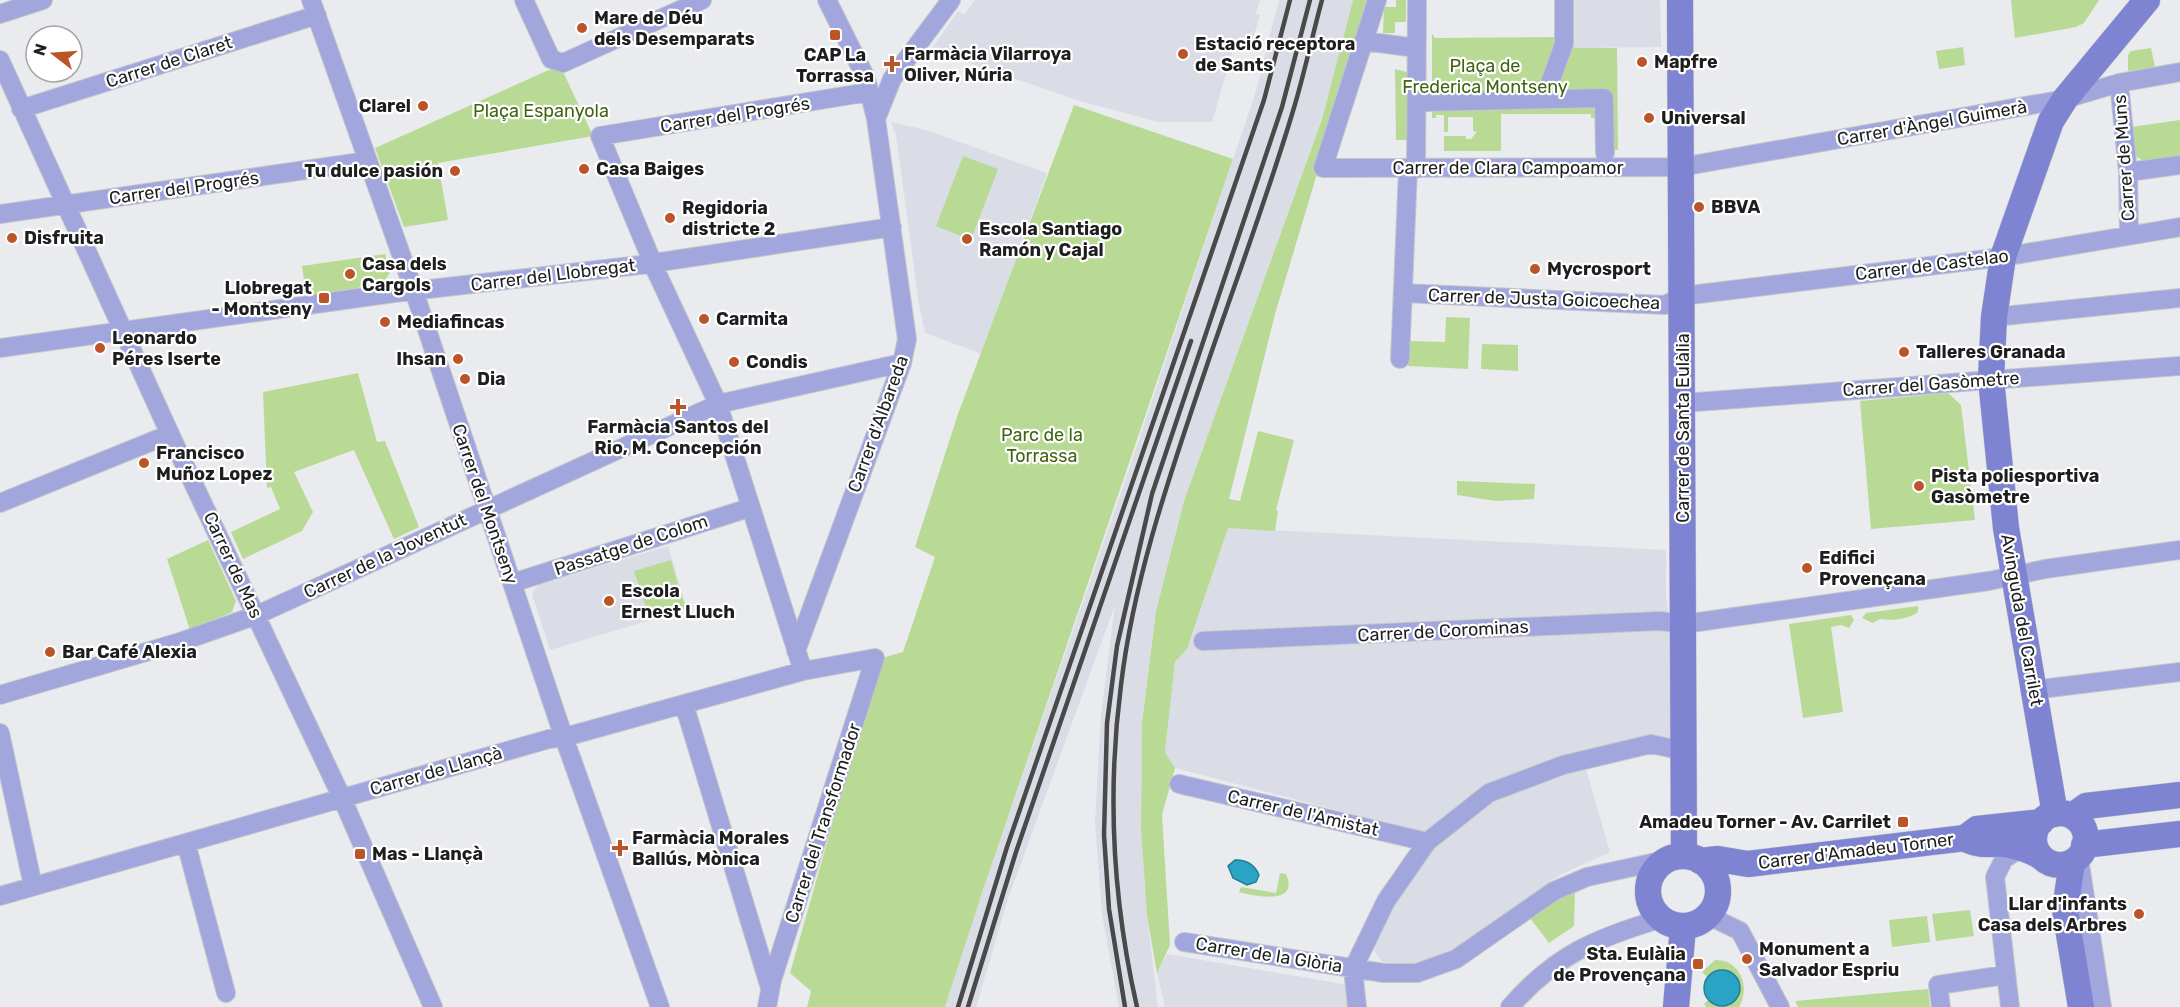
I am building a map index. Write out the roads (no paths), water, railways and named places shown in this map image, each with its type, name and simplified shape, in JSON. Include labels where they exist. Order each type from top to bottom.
[{"type":"street","points":[[0,14],[43,0]]},
{"type":"street","points":[[524,0],[551,59],[563,63],[702,0]]},
{"type":"street","name":"Carrer d'Albareda","points":[[796,651],[902,363],[907,339],[876,118],[868,85],[827,0]]},
{"type":"street","points":[[876,118],[892,79],[951,0]]},
{"type":"street","points":[[1377,0],[1364,41],[1409,47]]},
{"type":"street","points":[[1400,359],[1412,169],[1417,0]]},
{"type":"street","points":[[1544,99],[1564,44],[1564,0]]},
{"type":"street","name":"Carrer de Santa Eulàlia","points":[[1680,0],[1684,624],[1683,859]]},
{"type":"street","name":"Avinguda del Carrilet","points":[[2056,817],[2006,528],[1991,379],[1994,317],[2003,257],[2051,121],[2065,99],[2146,0]]},
{"type":"street","name":"Carrer de Claret","points":[[21,109],[314,7]]},
{"type":"street","name":"Carrer del Montseny","points":[[314,7],[660,1007]]},
{"type":"street","name":"Carrer de Clara Campoamor","points":[[1364,41],[1323,168],[1682,167]]},
{"type":"street","name":"Carrer de Mas","points":[[0,60],[171,434],[342,798],[433,1007]]},
{"type":"street","name":"Carrer d'Àngel Guimerà","points":[[1682,167],[2065,99],[2119,83],[2180,72]]},
{"type":"street","name":"Carrer del Progrés","points":[[653,263],[600,136],[892,79]]},
{"type":"street","name":"Carrer de Muns","points":[[2119,83],[2128,172],[2129,234]]},
{"type":"street","points":[[1427,102],[1604,98],[1605,153]]},
{"type":"street","name":"Carrer del Progrés","points":[[0,214],[368,160]]},
{"type":"street","points":[[2128,172],[2180,165]]},
{"type":"street","name":"Carrer del Llobregat","points":[[0,348],[414,291],[653,263],[892,226]]},
{"type":"street","name":"Carrer de Castelao","points":[[1682,296],[2003,257],[2180,227]]},
{"type":"street","points":[[653,263],[718,404],[749,508],[803,671]]},
{"type":"street","name":"Carrer de Justa Goicoechea","points":[[1403,293],[1665,305],[1682,296]]},
{"type":"street","points":[[1994,317],[2180,298]]},
{"type":"street","name":"Carrer de la Joventut","points":[[0,695],[180,642],[257,615],[718,404],[902,363]]},
{"type":"street","name":"Carrer del Gasòmetre","points":[[1683,404],[2179,366]]},
{"type":"street","points":[[0,503],[171,434]]},
{"type":"street","name":"Passatge de Colom","points":[[512,583],[749,508]]},
{"type":"street","name":"Carrer de Corominas","points":[[1203,641],[1660,621],[1684,624],[2180,550]]},
{"type":"street","name":"Carrer de Llançà","points":[[0,896],[549,739],[565,737],[803,671],[874,667]]},
{"type":"street","name":"Carrer del Transformador","points":[[767,1007],[770,988],[874,667]]},
{"type":"street","points":[[2033,690],[2180,672]]},
{"type":"street","points":[[684,704],[770,988]]},
{"type":"street","points":[[0,733],[33,886]]},
{"type":"street","points":[[1357,1007],[1353,969],[1386,901],[1427,842],[1489,793],[1563,765],[1651,744],[1684,751]]},
{"type":"street","name":"Carrer de l'Amistat","points":[[1179,784],[1427,842]]},
{"type":"street","name":"Carrer d'Amadeu Torner","points":[[1683,859],[1718,859],[1748,864],[1965,838],[1977,829],[2056,817],[2086,806],[2180,795]]},
{"type":"street","points":[[2065,910],[2078,855],[2082,825],[2056,817],[2035,841],[2036,855],[2065,910],[2081,1007]]},
{"type":"street","points":[[2010,1007],[1995,877],[2004,860],[2036,855],[2061,865],[2078,855],[2180,834]]},
{"type":"street","name":"Carrer d'Amadeu Torner","points":[[1965,838],[1977,844],[2036,855]]},
{"type":"street","points":[[186,843],[226,993]]},
{"type":"street","points":[[2078,855],[2102,1007]]},
{"type":"street","points":[[1510,1007],[1552,965],[1586,944],[1672,923],[1693,926],[1709,916],[1719,896],[1718,884],[1713,872],[1683,859],[1652,875],[1647,895],[1650,905],[1672,923],[1676,1007]]},
{"type":"street","name":"Carrer de la Glòria","points":[[1184,942],[1384,973],[1417,972],[1456,959],[1554,891],[1587,877],[1683,859]]},
{"type":"street","name":"Carrer d'Amadeu Torner","points":[[1718,884],[1748,864]]},
{"type":"street","points":[[1709,916],[1740,931],[1780,1007]]},
{"type":"street","points":[[1941,1007],[1938,985],[2005,975]]},
{"type":"water","points":[[1235,860],[1253,866],[1259,875],[1256,882],[1247,885],[1233,878],[1228,866]]},
{"type":"water","points":[[1722,970],[1735,975],[1740,988],[1735,1001],[1722,1006],[1709,1001],[1704,988],[1709,975]]},
{"type":"railway","points":[[958,1007],[1007,847],[1264,100],[1290,0]]},
{"type":"railway","points":[[1125,1007],[1109,909],[1104,835],[1107,723],[1117,646],[1152,494],[1282,107],[1310,0]]},
{"type":"railway","points":[[1137,1007],[1122,928],[1115,847],[1114,766],[1127,644],[1144,564],[1167,485],[1283,144],[1322,0]]},
{"type":"railway","points":[[968,1007],[1016,852],[1191,341]]},
{"type":"place","name":"Mare de Déu dels Desemparats","points":[[582,28]]},
{"type":"place","name":"CAP La Torrassa","points":[[835,35]]},
{"type":"place","name":"Estació receptora de Sants","points":[[1183,54]]},
{"type":"place","name":"Mapfre","points":[[1642,62]]},
{"type":"place","name":"Farmàcia Vilarroya Oliver, Núria","points":[[892,64]]},
{"type":"place","name":"Clarel","points":[[423,106]]},
{"type":"place","name":"Universal","points":[[1649,118]]},
{"type":"place","name":"Casa Baiges","points":[[584,169]]},
{"type":"place","name":"Tu dulce pasión","points":[[455,171]]},
{"type":"place","name":"BBVA","points":[[1699,207]]},
{"type":"place","name":"Regidoria districte 2","points":[[670,218]]},
{"type":"place","name":"Disfruita","points":[[12,238]]},
{"type":"place","name":"Escola Santiago Ramón y Cajal","points":[[967,239]]},
{"type":"place","name":"Mycrosport","points":[[1535,269]]},
{"type":"place","name":"Casa dels Cargols","points":[[350,274]]},
{"type":"place","name":"Llobregat - Montseny","points":[[324,298]]},
{"type":"place","name":"Carmita","points":[[704,319]]},
{"type":"place","name":"Mediafincas","points":[[385,322]]},
{"type":"place","name":"Leonardo Péres Iserte","points":[[100,348]]},
{"type":"place","name":"Talleres Granada","points":[[1904,352]]},
{"type":"place","name":"Ihsan","points":[[458,359]]},
{"type":"place","name":"Condis","points":[[734,362]]},
{"type":"place","name":"Dia","points":[[465,379]]},
{"type":"place","name":"Farmàcia Santos del Rio, M. Concepción","points":[[678,407]]},
{"type":"place","name":"Francisco Muñoz Lopez","points":[[144,463]]},
{"type":"place","name":"Pista poliesportiva Gasòmetre","points":[[1919,486]]},
{"type":"place","name":"Edifici Provençana","points":[[1807,568]]},
{"type":"place","name":"Escola Ernest Lluch","points":[[609,601]]},
{"type":"place","name":"Bar Café Alexia","points":[[50,652]]},
{"type":"place","name":"Amadeu Torner - Av. Carrilet","points":[[1903,822]]},
{"type":"place","name":"Farmàcia Morales Ballús, Mònica","points":[[620,848]]},
{"type":"place","name":"Mas - Llançà","points":[[360,854]]},
{"type":"place","name":"Llar d'infants Casa dels Arbres","points":[[2139,914]]},
{"type":"place","name":"Monument a Salvador Espriu","points":[[1747,959]]},
{"type":"place","name":"Sta. Eulàlia de Provençana","points":[[1698,964]]},
{"type":"park label","name":"Plaça de Frederica Montseny","points":[[1485,76]]},
{"type":"park label","name":"Plaça Espanyola","points":[[541,111]]},
{"type":"park label","name":"Parc de la Torrassa","points":[[1042,445]]}]
